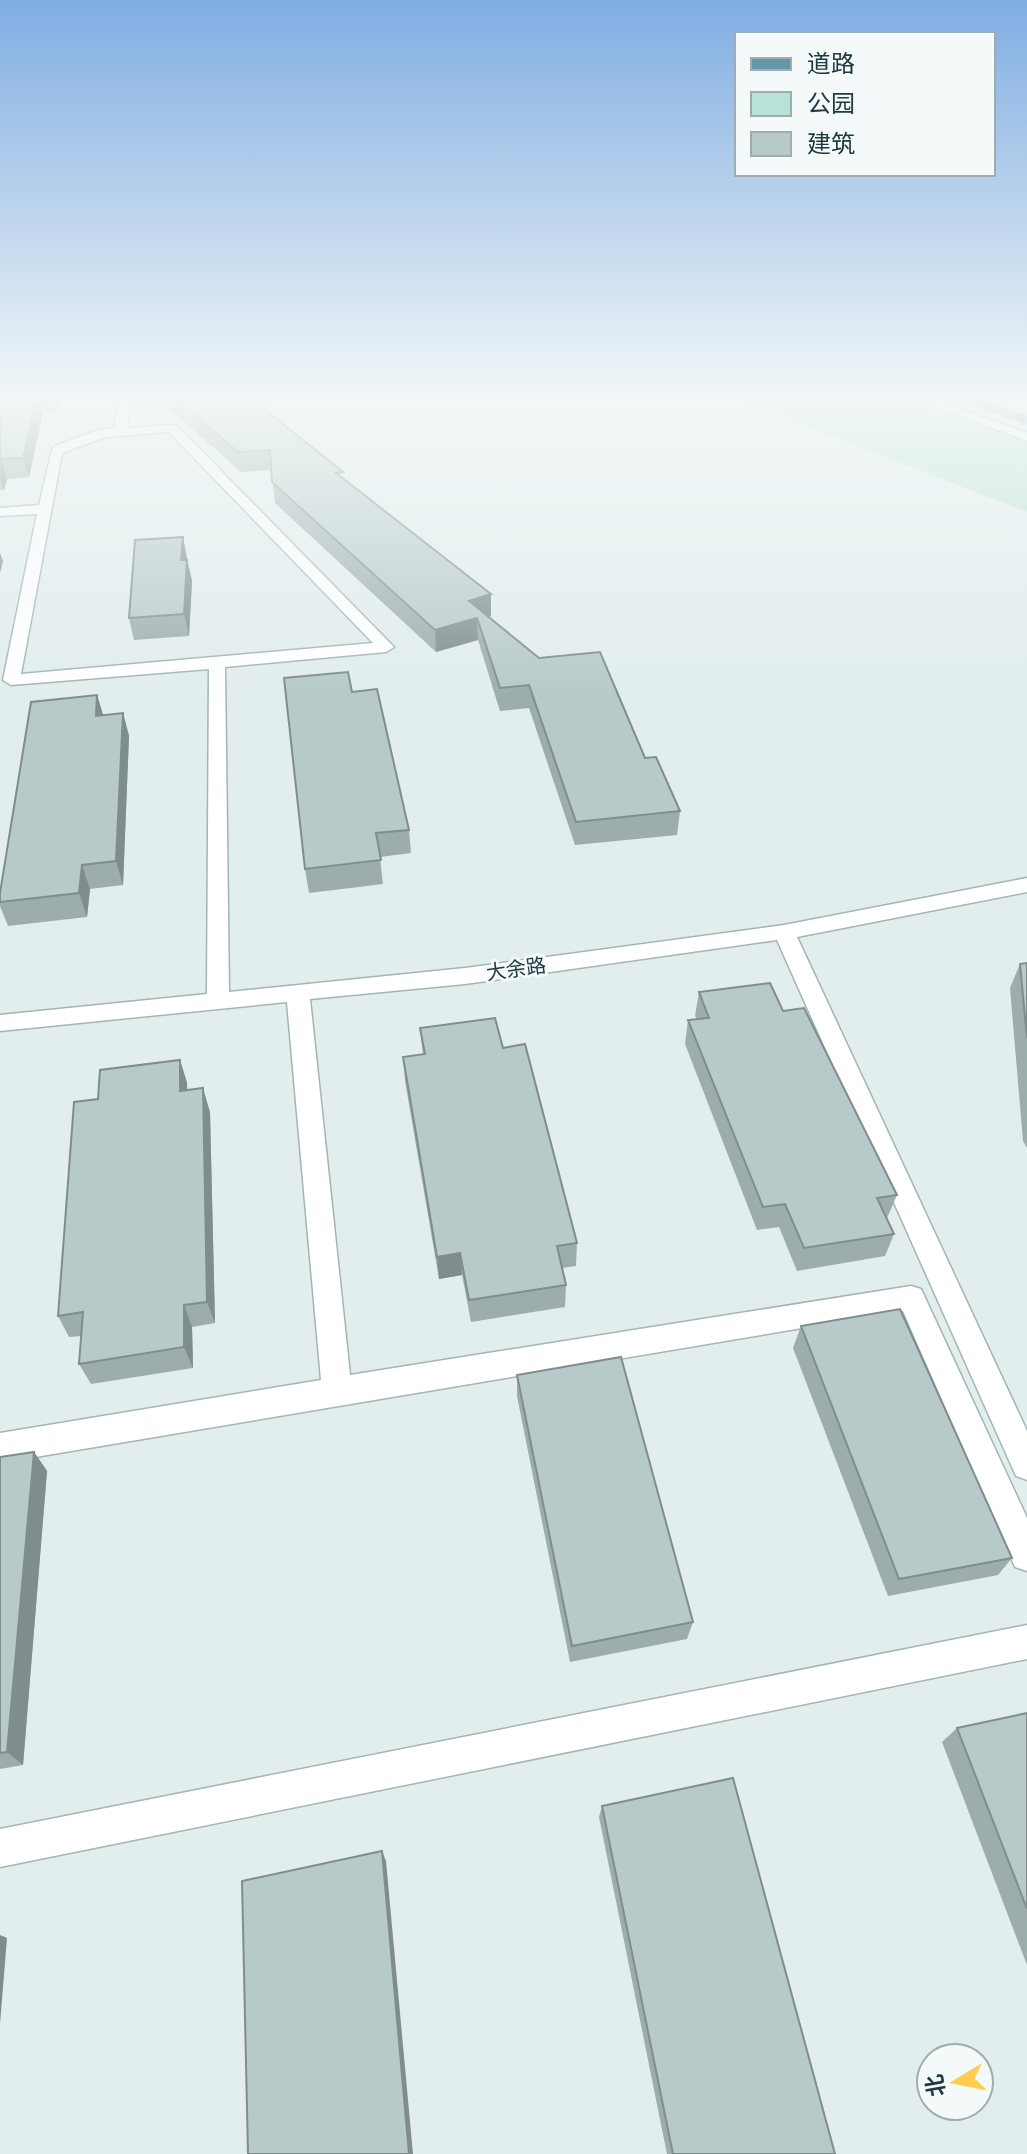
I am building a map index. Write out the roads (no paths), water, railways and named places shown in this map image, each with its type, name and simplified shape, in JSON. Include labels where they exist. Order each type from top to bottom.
[{"type":"street","points":[[48,495],[11,680],[386,647],[237,495]]},
{"type":"street","points":[[0,512],[45,509]]},
{"type":"street","points":[[217,663],[218,1003]]},
{"type":"street","name":"大余路","points":[[0,1023],[465,976],[784,932],[1027,885]]},
{"type":"street","points":[[784,932],[1027,1465]]},
{"type":"street","points":[[298,994],[337,1391]]},
{"type":"street","points":[[0,1448],[911,1298],[1027,1555]]},
{"type":"street","points":[[0,1848],[1027,1642]]}]
